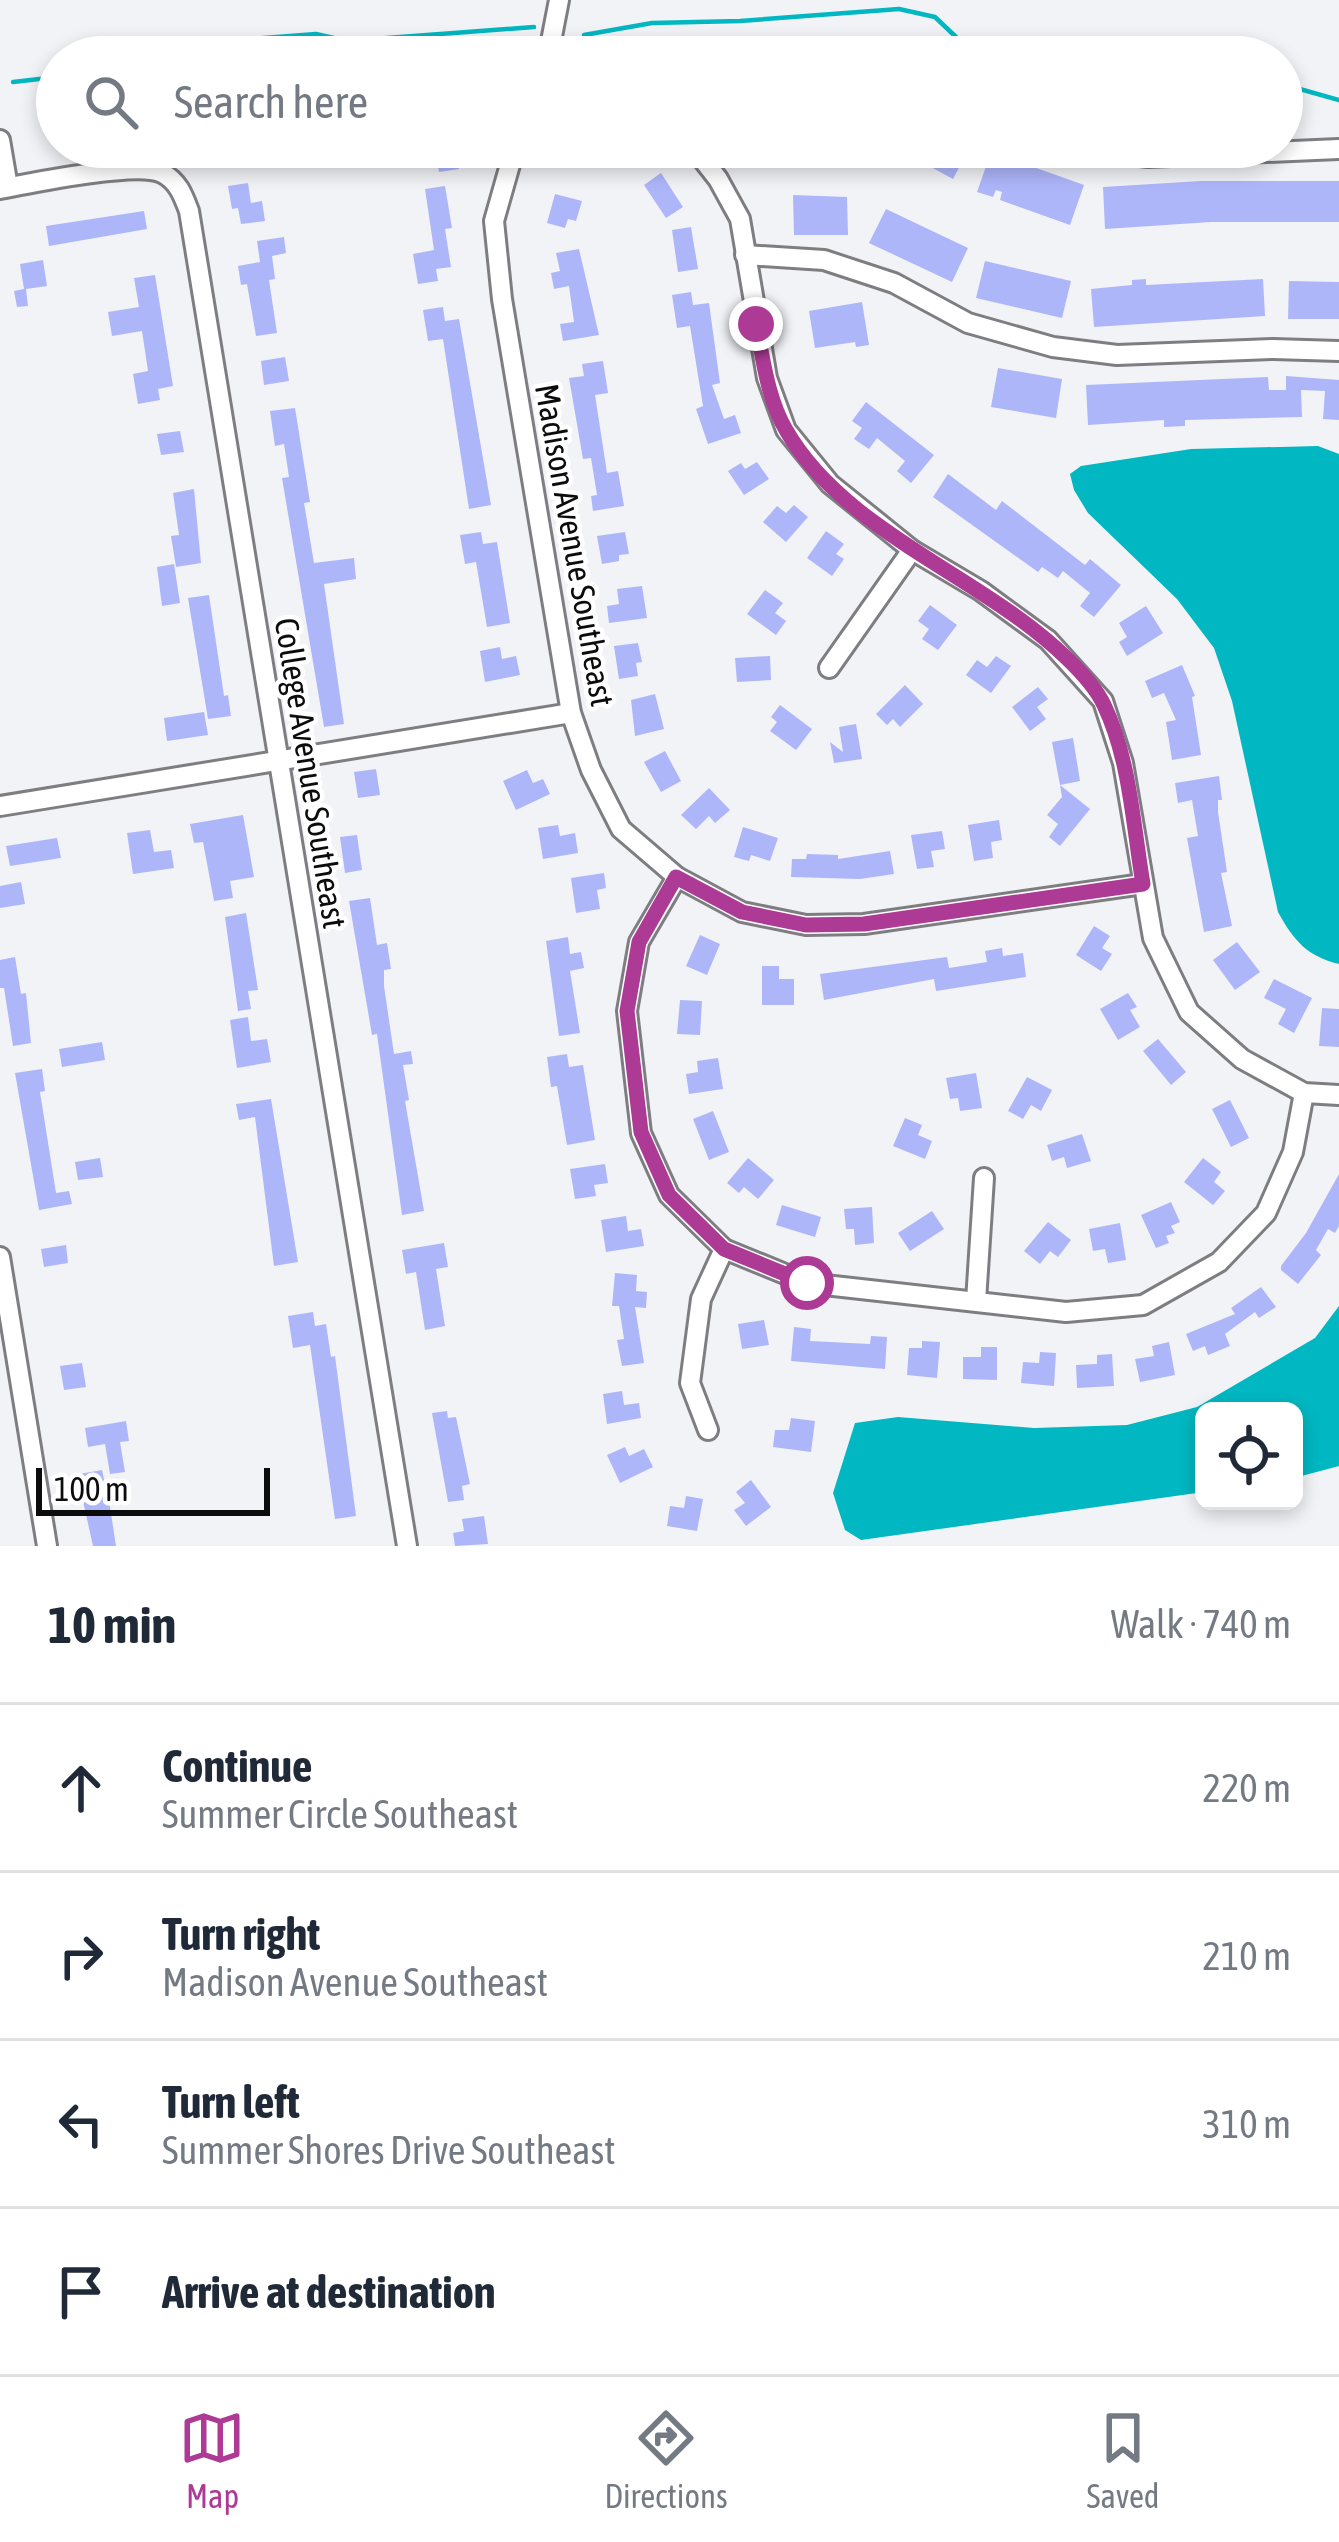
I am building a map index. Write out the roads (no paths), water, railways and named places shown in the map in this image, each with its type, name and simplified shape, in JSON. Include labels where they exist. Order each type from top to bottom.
[{"type":"street","points":[[552,36],[559,0]]},
{"type":"street","points":[[0,140],[4,188]]},
{"type":"street","points":[[1303,151],[1339,149]]},
{"type":"street","name":"College Avenue Southeast","points":[[4,188],[140,168],[165,174],[182,193],[189,211],[407,1546]]},
{"type":"street","name":"Madison Avenue Southeast","points":[[509,168],[494,220],[502,299],[571,713],[591,770],[621,829],[676,877],[742,912],[806,925],[864,924],[1143,884]]},
{"type":"street","points":[[709,168],[740,219],[767,378],[786,430],[830,484],[912,550],[982,591],[1048,640],[1103,701],[1124,763],[1153,938],[1189,1012],[1242,1059],[1304,1093],[1339,1095]]},
{"type":"street","points":[[745,255],[824,260],[895,283],[968,323],[1053,347],[1117,355],[1339,351]]},
{"type":"street","points":[[829,668],[912,550]]},
{"type":"street","points":[[0,806],[571,713]]},
{"type":"street","points":[[676,877],[639,942],[627,1011],[641,1132],[669,1195],[724,1249],[807,1283],[1066,1312],[1143,1305],[1219,1262],[1266,1213],[1294,1152],[1304,1093]]},
{"type":"street","points":[[976,1301],[984,1178]]},
{"type":"street","points":[[708,1430],[690,1383],[701,1299],[724,1249]]},
{"type":"street","points":[[0,1257],[47,1546]]},
{"type":"water","points":[[1318,446],[1339,454],[1339,964],[1302,946],[1278,912],[1232,701],[1214,648],[1177,599],[1088,513],[1070,474],[1081,466],[1191,449]]},
{"type":"water","points":[[1339,1306],[1339,1466],[1303,1476],[1303,1402],[1206,1402],[1315,1338]]},
{"type":"water","points":[[1195,1408],[1195,1493],[861,1540],[845,1530],[833,1493],[855,1423],[898,1417],[1034,1428],[1127,1425]]},
{"type":"waterway","points":[[584,35],[652,23],[899,9],[935,17],[955,36]]},
{"type":"waterway","points":[[414,36],[534,27]]},
{"type":"waterway","points":[[290,36],[325,36]]},
{"type":"waterway","points":[[13,82],[36,79]]},
{"type":"waterway","points":[[1303,90],[1339,100]]}]
